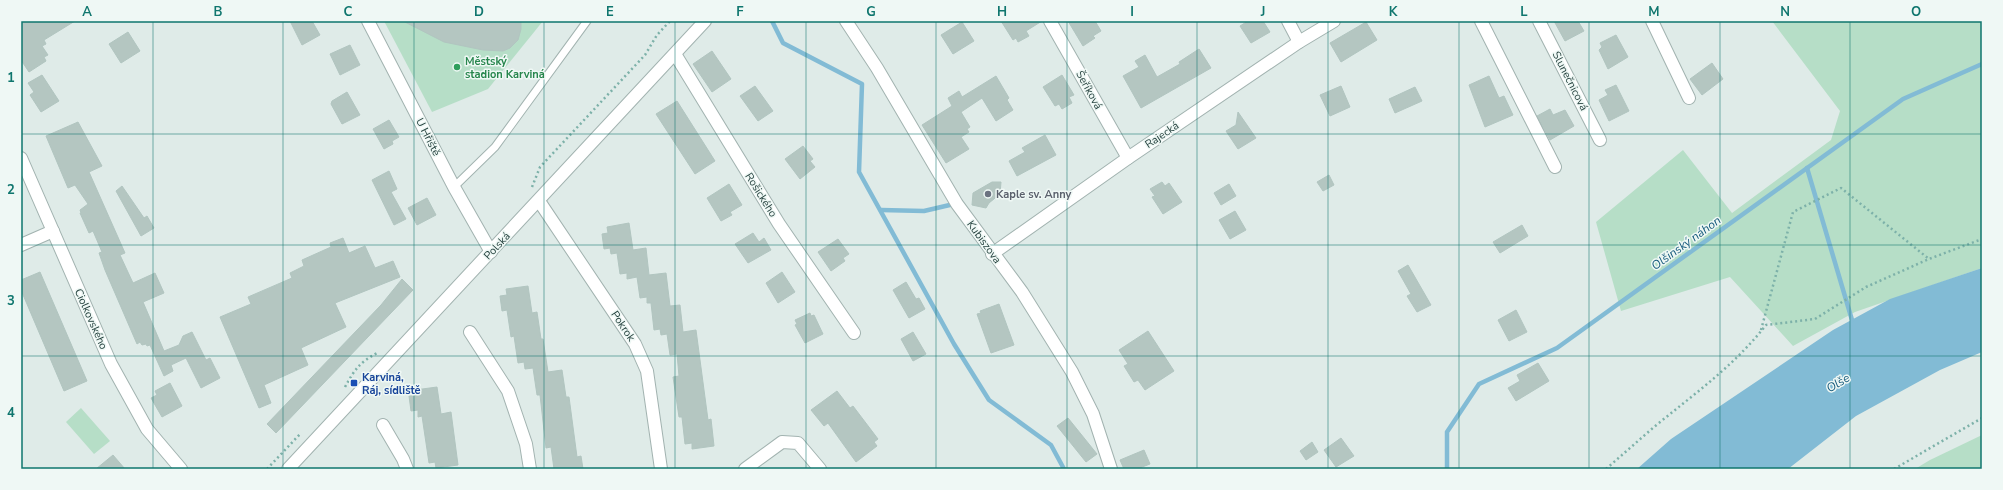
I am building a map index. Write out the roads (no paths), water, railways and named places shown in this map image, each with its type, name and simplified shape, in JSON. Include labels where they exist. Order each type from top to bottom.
[{"type":"street","name":"U Hřiště","points":[[368,21],[454,187],[491,252]]},
{"type":"street","name":"Polská","points":[[288,469],[705,21]]},
{"type":"street","name":"Kubiszova","points":[[846,21],[877,68],[957,204],[992,254],[1022,292],[1072,372],[1093,414],[1111,469]]},
{"type":"street","name":"Šeříková","points":[[1050,21],[1128,158]]},
{"type":"street","points":[[1288,21],[1299,42]]},
{"type":"street","name":"Rajecká","points":[[992,254],[1128,158],[1299,42],[1334,21]]},
{"type":"street","points":[[1481,21],[1555,167]]},
{"type":"street","name":"Slunečnicová","points":[[1539,21],[1600,140]]},
{"type":"street","points":[[1652,21],[1689,98]]},
{"type":"street","name":"Rošického","points":[[675,54],[779,224],[854,333]]},
{"type":"street","name":"Ciolkovského","points":[[21,158],[111,364],[147,429],[181,469]]},
{"type":"street","name":"Pokrok","points":[[539,201],[636,344],[648,371],[661,469]]},
{"type":"street","points":[[21,246],[53,231]]},
{"type":"street","points":[[470,332],[508,391],[526,444],[530,469]]},
{"type":"street","points":[[382,425],[403,459],[407,469]]},
{"type":"street","points":[[745,469],[782,442],[798,443],[820,469]]},
{"type":"lane","points":[[454,187],[494,147],[587,21]]},
{"type":"water","name":"Olše","points":[[1982,268],[1982,352],[1940,370],[1856,416],[1788,469],[1637,469],[1671,439],[1833,330],[1890,299]]},
{"type":"waterway","points":[[772,21],[783,43],[862,84],[859,172],[954,344],[989,400],[1051,445],[1064,469]]},
{"type":"waterway","name":"Olšinský náhon","points":[[1447,469],[1447,432],[1479,384],[1557,348],[1903,99],[1982,64]]},
{"type":"waterway","points":[[1807,168],[1852,320]]},
{"type":"waterway","points":[[881,210],[924,211],[954,204]]},
{"type":"place","name":"Městský stadion Karviná","points":[[457,67]]},
{"type":"place","name":"Kaple sv. Anny","points":[[988,194]]},
{"type":"place","name":"Karviná, Ráj, sídliště","points":[[354,383]]}]
